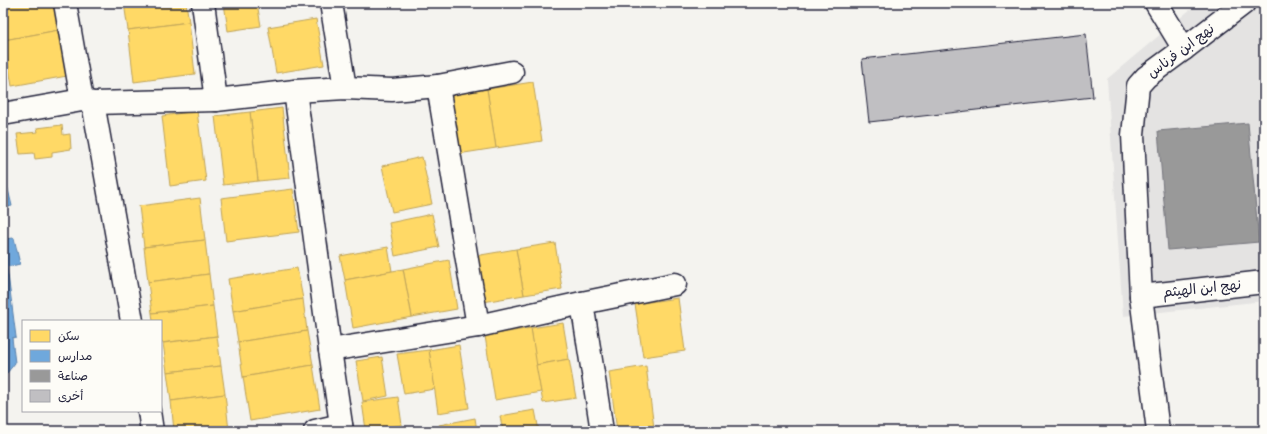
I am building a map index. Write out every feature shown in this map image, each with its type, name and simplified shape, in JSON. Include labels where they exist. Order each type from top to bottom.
[{"type":"street","points":[[65,3],[88,101],[132,320]]},
{"type":"street","points":[[203,3],[216,100]]},
{"type":"street","points":[[331,3],[345,88]]},
{"type":"street","points":[[1156,3],[1184,49]]},
{"type":"street","name":"نهج ابن فرناس","points":[[1141,296],[1133,135],[1138,86],[1146,77],[1244,3]]},
{"type":"street","points":[[3,114],[88,101],[216,100],[294,91],[345,88],[392,90],[438,86],[512,72]]},
{"type":"street","points":[[438,86],[478,326]]},
{"type":"street","points":[[294,91],[342,428],[316,431]]},
{"type":"street","name":"نهج ابن الهيثم","points":[[1141,296],[1264,282]]},
{"type":"street","points":[[330,350],[478,326],[675,284]]},
{"type":"street","points":[[1141,296],[1158,431]]},
{"type":"street","points":[[582,303],[602,431]]},
{"type":"street","points":[[148,412],[152,431]]},
{"type":"shaded area","points":[[1198,3],[1264,3],[1264,301],[1123,316],[1107,79]]},
{"type":"building: سكن","points":[[3,3],[54,3],[59,30],[4,40]]},
{"type":"building: سكن","points":[[124,3],[186,3],[189,22],[128,30]]},
{"type":"building: سكن","points":[[224,3],[257,3],[261,26],[228,31]]},
{"type":"building: سكن","points":[[316,19],[324,65],[276,73],[268,27]]},
{"type":"building: سكن","points":[[189,22],[195,74],[134,82],[128,30]]},
{"type":"building: سكن","points":[[59,30],[67,76],[12,86],[4,40]]},
{"type":"building: سكن","points":[[533,82],[542,141],[496,148],[487,89]]},
{"type":"building: سكن","points":[[487,89],[496,148],[458,154],[449,95]]},
{"type":"building: سكن","points":[[282,108],[290,178],[258,181],[250,112]]},
{"type":"building: سكن","points":[[197,111],[206,181],[170,186],[162,116]]},
{"type":"building: سكن","points":[[250,112],[258,181],[223,185],[215,116]]},
{"type":"building: سكن","points":[[62,125],[63,135],[70,134],[71,149],[52,152],[52,157],[35,159],[34,153],[20,154],[17,134],[38,132],[37,128]]},
{"type":"building: سكن","points":[[422,157],[432,204],[392,212],[382,166]]},
{"type":"building: سكن","points":[[293,189],[299,232],[226,241],[221,198]]},
{"type":"building: سكن","points":[[200,198],[205,240],[144,247],[139,206]]},
{"type":"building: سكن","points":[[432,214],[439,247],[395,256],[389,223]]},
{"type":"building: سكن","points":[[205,240],[209,274],[148,282],[144,247]]},
{"type":"building: سكن","points":[[555,243],[562,289],[524,295],[516,249]]},
{"type":"building: سكن","points":[[388,247],[392,271],[345,280],[340,256]]},
{"type":"building: سكن","points":[[516,249],[524,295],[483,302],[475,256]]},
{"type":"building: سكن","points":[[449,260],[457,309],[412,317],[403,269]]},
{"type":"building: سكن","points":[[297,268],[303,299],[233,311],[228,279]]},
{"type":"building: سكن","points":[[403,269],[412,317],[353,328],[345,280]]},
{"type":"building: سكن","points":[[209,274],[213,306],[152,313],[148,282]]},
{"type":"building: سكن","points":[[678,298],[685,351],[643,357],[635,304]]},
{"type":"building: سكن","points":[[303,299],[307,331],[238,342],[233,311]]},
{"type":"building: سكن","points":[[213,306],[217,336],[162,343],[162,320],[153,320],[152,313]]},
{"type":"building: سكن","points":[[563,323],[569,359],[536,365],[531,328]]},
{"type":"building: سكن","points":[[531,328],[541,392],[495,400],[485,336]]},
{"type":"building: سكن","points":[[307,331],[313,365],[243,377],[238,342]]},
{"type":"building: سكن","points":[[217,336],[221,366],[167,372],[163,343]]},
{"type":"building: سكن","points":[[459,345],[469,408],[438,413],[429,350]]},
{"type":"building: سكن","points":[[429,350],[435,389],[404,394],[397,354]]},
{"type":"building: سكن","points":[[382,357],[388,396],[363,401],[356,361]]},
{"type":"building: سكن","points":[[569,359],[576,398],[543,403],[536,365]]},
{"type":"building: سكن","points":[[313,365],[320,409],[250,421],[243,377]]},
{"type":"building: سكن","points":[[221,366],[225,394],[171,401],[167,372]]},
{"type":"building: سكن","points":[[646,366],[654,428],[632,431],[617,431],[609,372]]},
{"type":"building: سكن","points":[[225,394],[229,431],[174,431],[171,401]]},
{"type":"building: سكن","points":[[398,397],[402,425],[366,430],[362,402]]},
{"type":"building: سكن","points":[[535,410],[539,431],[503,431],[500,416]]},
{"type":"building: سكن","points":[[475,418],[477,431],[440,431],[439,425]]},
{"type":"building: مدارس","points":[[6,181],[12,206],[3,208],[3,182]]},
{"type":"building: مدارس","points":[[14,238],[20,264],[7,267],[16,337],[12,338],[15,363],[3,378],[3,239]]},
{"type":"building: صناعة","points":[[1248,123],[1259,242],[1168,250],[1158,131]]},
{"type":"building: أخرى","points":[[1086,34],[1093,97],[869,122],[862,59]]}]
